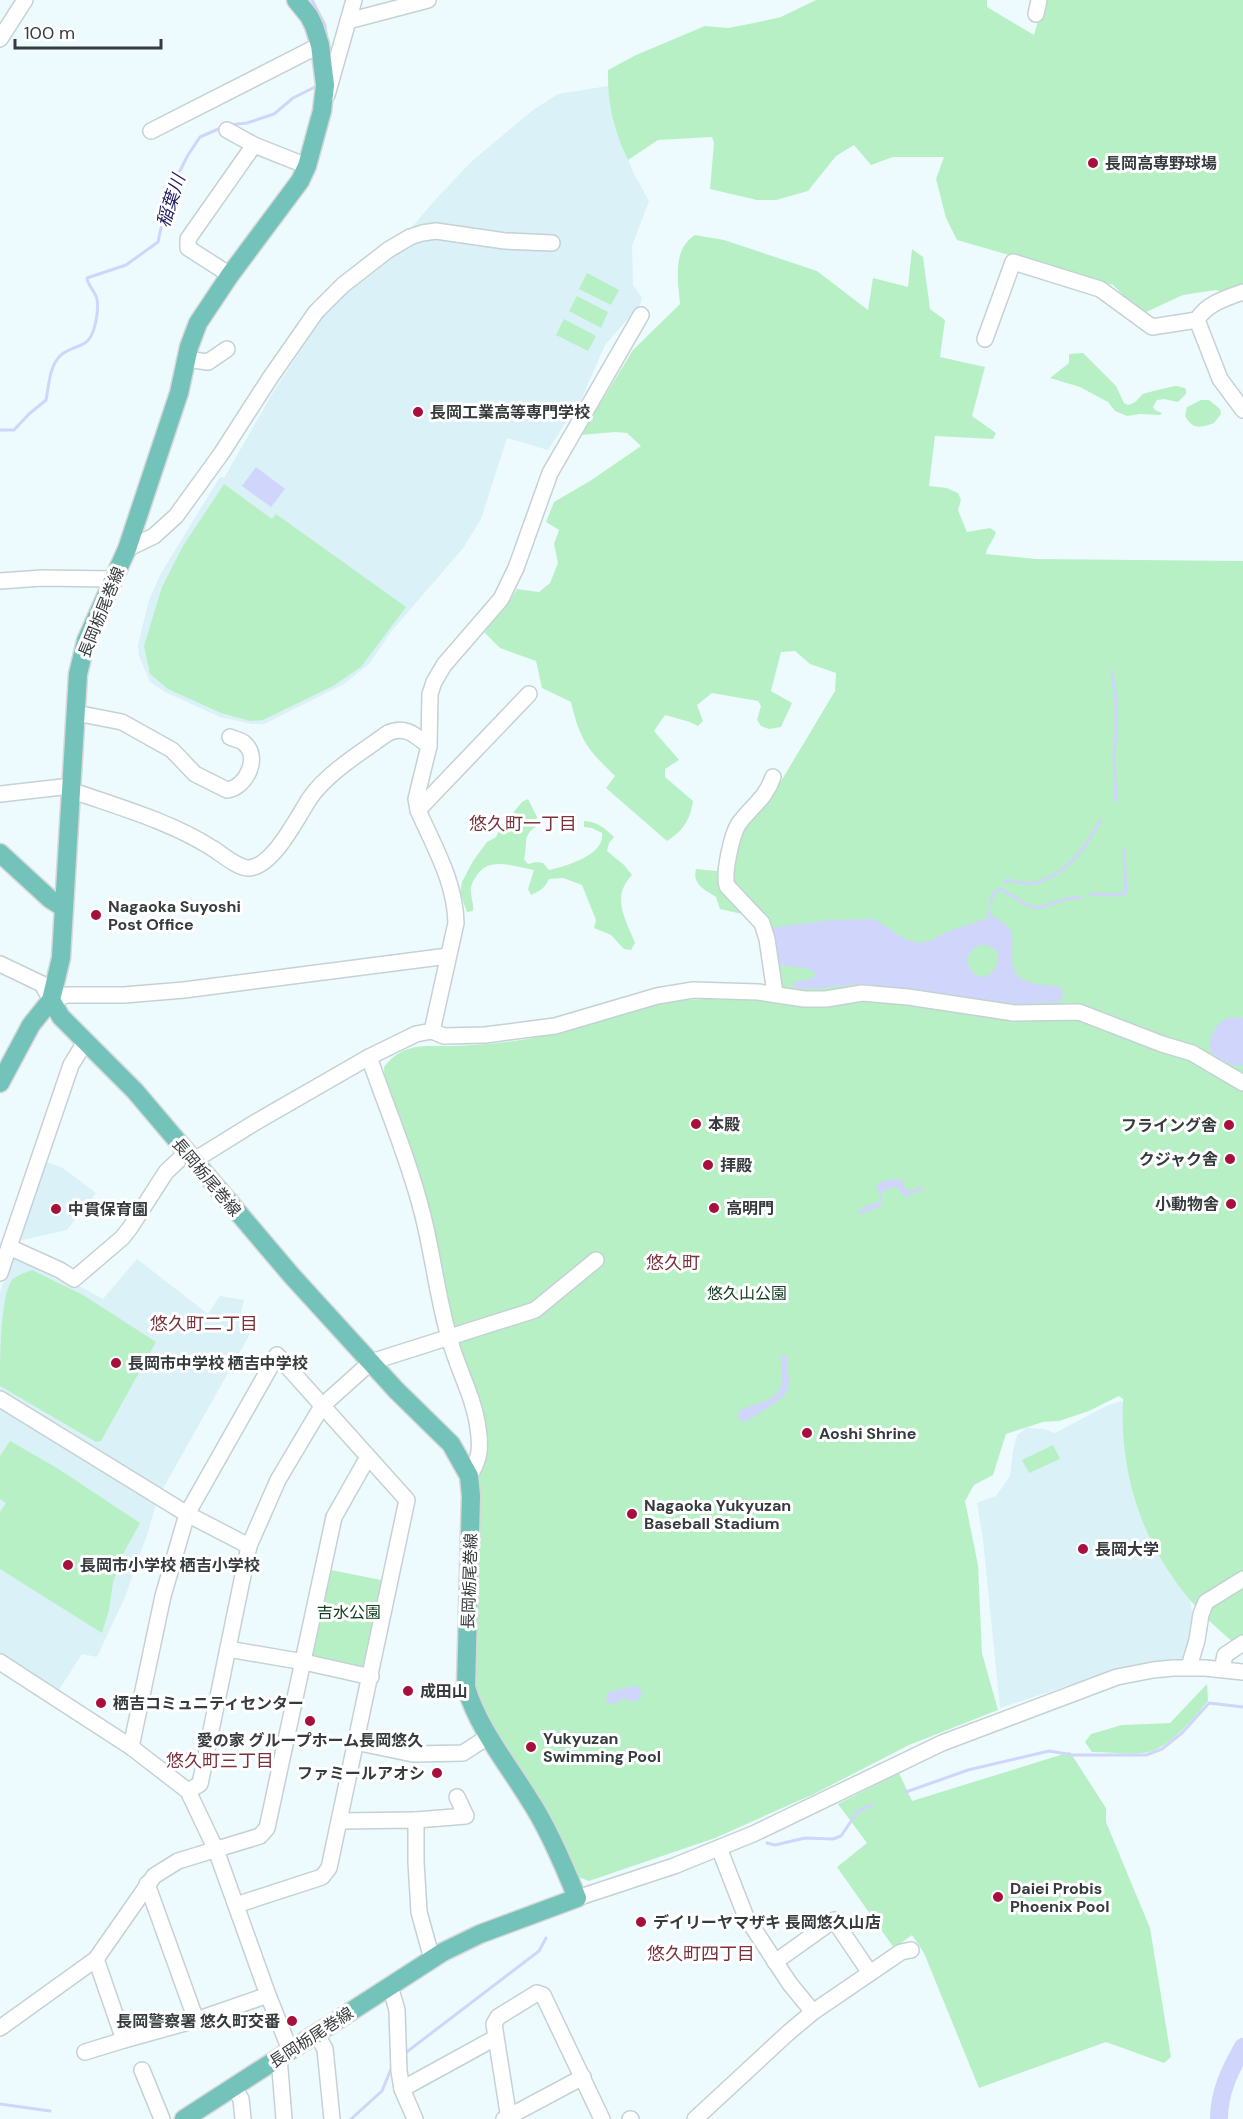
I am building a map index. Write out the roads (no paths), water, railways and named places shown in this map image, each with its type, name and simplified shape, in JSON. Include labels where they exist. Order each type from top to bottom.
[{"type":"main road","name":"長岡栃尾巻線","points":[[184,2119],[432,1959],[480,1934],[577,1898],[531,1802],[489,1736],[470,1701],[466,1687],[471,1496],[469,1476],[451,1444],[292,1276],[135,1090],[61,1017],[51,1000],[62,958],[78,674],[86,641],[127,549],[179,393],[186,359],[198,324],[230,275],[300,181],[307,166],[322,111],[324,78],[320,45],[309,16],[296,0]]},
{"type":"main road","points":[[0,853],[50,899],[64,908]]},
{"type":"main road","points":[[0,1083],[31,1025],[51,1000]]},
{"type":"street","points":[[0,39],[25,0]]},
{"type":"street","points":[[322,111],[354,0]]},
{"type":"street","points":[[348,21],[428,0]]},
{"type":"street","points":[[151,131],[320,45]]},
{"type":"street","points":[[227,130],[254,145],[307,166]]},
{"type":"street","points":[[230,275],[188,248],[187,244],[188,239],[254,145]]},
{"type":"street","points":[[127,549],[154,536],[176,516],[221,454],[316,312],[343,285],[388,250],[410,237],[436,231],[505,241],[552,243]]},
{"type":"street","points":[[985,339],[1013,262],[1100,289],[1152,327],[1197,320]]},
{"type":"street","points":[[1197,320],[1202,311],[1223,299],[1243,292]]},
{"type":"street","points":[[432,1031],[456,923],[456,906],[447,873],[418,810],[416,799],[417,787],[429,746],[430,694],[444,666],[501,599],[516,568],[550,473],[641,315]]},
{"type":"street","points":[[1197,320],[1220,379],[1243,410]]},
{"type":"street","points":[[186,359],[207,362],[227,349]]},
{"type":"street","points":[[0,581],[42,578],[113,579]]},
{"type":"street","points":[[418,810],[529,694]]},
{"type":"street","points":[[76,712],[122,722],[172,750],[195,774],[227,790],[232,789],[246,775],[251,767],[252,759],[243,743],[230,737]]},
{"type":"street","points":[[0,794],[71,786],[76,792],[141,814],[191,836],[239,865],[249,868],[266,861],[278,848],[312,795],[322,784],[388,733],[400,729],[408,731],[429,746]]},
{"type":"street","points":[[773,777],[768,792],[738,824],[725,881],[727,886],[762,923],[767,939],[775,993]]},
{"type":"street","points":[[0,964],[42,984],[51,1000],[67,995],[124,996],[184,990],[448,956]]},
{"type":"street","points":[[9,1247],[60,1270],[74,1279],[122,1238],[166,1172],[369,1057],[416,1034],[432,1031],[444,1036],[459,1036],[506,1033],[555,1026],[675,992],[693,990],[775,993],[804,999],[826,999],[862,993],[1014,1012],[1078,1012],[1192,1053],[1243,1083]]},
{"type":"street","points":[[0,1273],[70,1065],[86,1042]]},
{"type":"street","points":[[369,1057],[423,1214],[436,1288],[449,1338],[479,1429],[478,1464],[469,1476]]},
{"type":"street","points":[[188,1791],[200,1784],[249,1546],[278,1480],[322,1406],[371,1362],[535,1310],[596,1260]]},
{"type":"street","points":[[131,1747],[163,1596],[187,1514],[278,1355],[407,1500],[329,1868],[322,1877],[236,1905]]},
{"type":"street","points":[[0,1399],[187,1514],[249,1546]]},
{"type":"street","points":[[0,2028],[96,1959],[154,1876],[178,1861],[260,1836],[267,1828],[334,1517],[368,1458]]},
{"type":"street","points":[[1189,1667],[1197,1640],[1201,1614],[1206,1602],[1243,1579]]},
{"type":"street","points":[[1222,1669],[1226,1655],[1243,1643]]},
{"type":"street","points":[[228,1649],[371,1677]]},
{"type":"street","points":[[0,1662],[131,1747],[188,1791],[216,1850],[268,1995],[284,2054],[284,2119]]},
{"type":"street","points":[[577,1898],[674,1866],[719,1848],[803,1812],[926,1750],[995,1721],[1117,1677],[1153,1670],[1189,1667],[1243,1672]]},
{"type":"street","points":[[356,1742],[413,1754],[463,1753],[489,1736]]},
{"type":"street","points":[[339,1821],[416,1820],[466,1816],[457,1797]]},
{"type":"street","points":[[416,1820],[419,1912],[432,1959]]},
{"type":"street","points":[[719,1848],[747,1917],[790,1984],[813,2012]]},
{"type":"street","points":[[147,1884],[196,2020]]},
{"type":"street","points":[[775,1962],[834,1920],[870,1973]]},
{"type":"street","points":[[695,2119],[813,2012],[901,1952],[911,1950]]},
{"type":"street","points":[[96,1959],[124,2040]]},
{"type":"street","points":[[390,1986],[397,2010],[397,2050],[402,2089],[415,2119]]},
{"type":"street","points":[[583,2077],[507,2118],[495,2038],[494,2024],[498,2017],[532,1995],[540,1993],[543,1995],[583,2077],[602,2119]]},
{"type":"street","points":[[86,2052],[196,2020],[268,1995]]},
{"type":"street","points":[[316,2033],[325,2049],[332,2119]]},
{"type":"street","points":[[402,2089],[495,2038]]},
{"type":"street","points":[[142,2070],[162,2119]]},
{"type":"street","points":[[233,2086],[241,2099],[243,2119]]},
{"type":"water","points":[[256,467],[285,489],[271,507],[242,486]]},
{"type":"water","points":[[994,916],[1009,928],[1012,934],[1012,963],[1017,975],[1032,983],[1061,987],[1063,994],[1061,1002],[1018,1004],[867,984],[814,989],[795,988],[792,983],[813,978],[816,974],[810,969],[780,965],[772,928],[828,920],[874,919],[907,940],[920,943]],"holes":[[[980,945],[991,947],[997,953],[996,967],[984,977],[977,975],[968,964],[969,954]]]},
{"type":"water","points":[[1230,1017],[1243,1018],[1243,1065],[1229,1064],[1214,1055],[1210,1048],[1211,1037],[1217,1026]]},
{"type":"water","points":[[901,1179],[906,1190],[910,1191],[922,1186],[924,1189],[904,1197],[898,1188],[892,1187],[882,1192],[881,1206],[859,1215],[858,1211],[879,1202],[880,1191],[875,1188],[882,1181]]},
{"type":"water","points":[[781,1355],[787,1357],[788,1389],[779,1400],[748,1421],[740,1421],[739,1411],[766,1401],[777,1393],[782,1379]]},
{"type":"water","points":[[639,1687],[642,1694],[639,1700],[632,1702],[624,1698],[615,1704],[608,1703],[606,1699],[608,1692]]},
{"type":"waterway","name":"稲葉川","points":[[312,0],[325,25],[327,40]]},
{"type":"waterway","name":"稲葉川","points":[[229,125],[247,123],[274,114],[293,98],[317,86]]},
{"type":"waterway","name":"稲葉川","points":[[0,430],[14,430],[46,400],[56,360],[66,352],[85,343],[91,335],[96,323],[97,304],[96,296],[87,278],[126,265],[158,242],[169,192],[188,155],[200,137],[223,127]]},
{"type":"waterway","points":[[1112,672],[1116,700],[1114,753],[1116,802]]},
{"type":"waterway","points":[[1005,883],[1007,880],[1035,883],[1052,876],[1069,864],[1081,851],[1101,820]]},
{"type":"waterway","points":[[1090,894],[1126,893],[1124,850]]},
{"type":"waterway","points":[[990,904],[994,892],[1001,889],[1027,905],[1038,908],[1081,897]]},
{"type":"waterway","points":[[989,910],[990,918]]},
{"type":"waterway","points":[[906,1792],[968,1770],[1049,1751],[1073,1755],[1146,1755],[1162,1749],[1182,1733],[1209,1703],[1243,1707]]},
{"type":"waterway","points":[[767,1843],[775,1845],[805,1838],[833,1839],[841,1836],[858,1811],[872,1805]]},
{"type":"waterway","points":[[404,2054],[539,1951],[546,1938]]},
{"type":"waterway","points":[[1219,2119],[1219,2109],[1226,2082],[1243,2047]]},
{"type":"waterway","points":[[351,2119],[382,2091],[393,2064]]},
{"type":"waterway","points":[[0,2104],[50,2111]]},
{"type":"place","name":"長岡高専野球場","points":[[1093,163]]},
{"type":"place","name":"長岡工業高等専門学校","points":[[418,412]]},
{"type":"place","name":"Nagaoka Suyoshi Post Office","points":[[96,915]]},
{"type":"place","name":"本殿","points":[[696,1124]]},
{"type":"place","name":"フライング舎","points":[[1229,1125]]},
{"type":"place","name":"クジャク舎","points":[[1230,1159]]},
{"type":"place","name":"拝殿","points":[[708,1165]]},
{"type":"place","name":"小動物舎","points":[[1231,1204]]},
{"type":"place","name":"高明門","points":[[714,1208]]},
{"type":"place","name":"中貫保育園","points":[[56,1209]]},
{"type":"place","name":"長岡市中学校 栖吉中学校","points":[[116,1363]]},
{"type":"place","name":"Aoshi Shrine","points":[[807,1433]]},
{"type":"place","name":"Nagaoka Yukyuzan Baseball Stadium","points":[[632,1514]]},
{"type":"place","name":"長岡大学","points":[[1083,1549]]},
{"type":"place","name":"長岡市小学校 栖吉小学校","points":[[68,1565]]},
{"type":"place","name":"成田山","points":[[408,1691]]},
{"type":"place","name":"栖吉コミュニティセンター","points":[[101,1703]]},
{"type":"place","name":"愛の家 グループホーム長岡悠久","points":[[310,1721]]},
{"type":"place","name":"Yukyuzan Swimming Pool","points":[[531,1747]]},
{"type":"place","name":"ファミールアオシ","points":[[437,1773]]},
{"type":"place","name":"Daiei Probis Phoenix Pool","points":[[998,1897]]},
{"type":"place","name":"デイリーヤマザキ 長岡悠久山店","points":[[641,1922]]},
{"type":"place","name":"長岡警察署 悠久町交番","points":[[292,2021]]},
{"type":"district","name":"悠久町一丁目","points":[[523,824]]},
{"type":"district","name":"悠久町","points":[[673,1263]]},
{"type":"district","name":"悠久町二丁目","points":[[204,1324]]},
{"type":"district","name":"悠久町三丁目","points":[[220,1761]]},
{"type":"district","name":"悠久町四丁目","points":[[701,1954]]},
{"type":"park label","name":"悠久山公園","points":[[747,1293]]},
{"type":"park label","name":"吉水公園","points":[[349,1612]]}]
